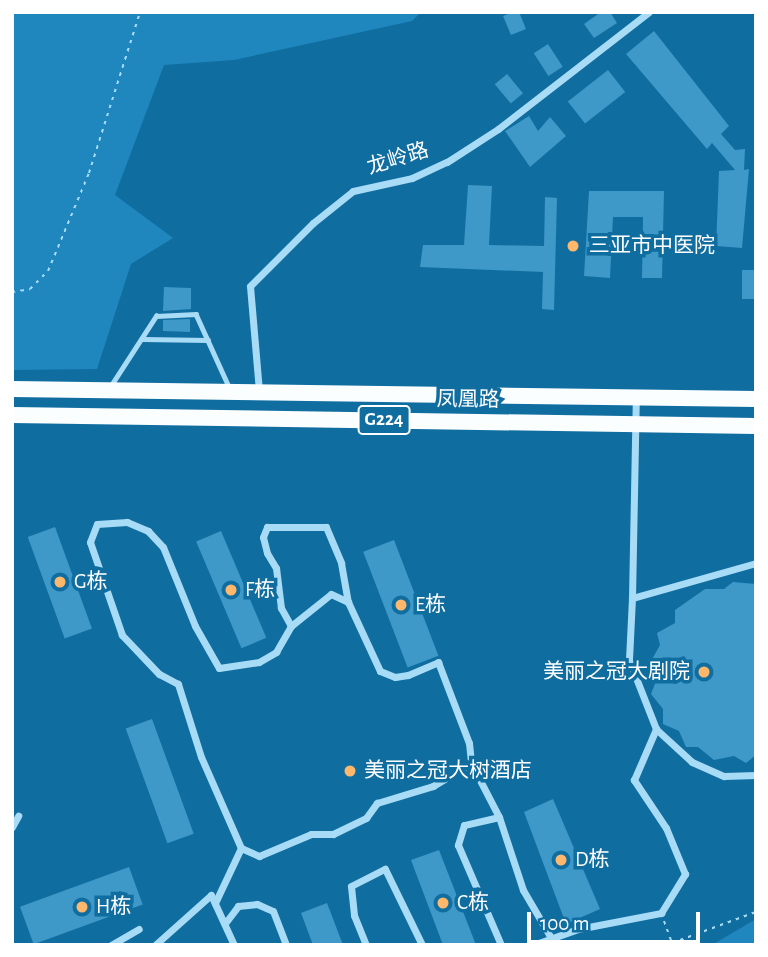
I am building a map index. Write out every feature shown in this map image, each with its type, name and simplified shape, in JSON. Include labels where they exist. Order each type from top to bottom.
[{"type":"highway","name":"凤凰路","points":[[12,389],[109,388],[756,399]]},
{"type":"highway","points":[[108,414],[109,388]]},
{"type":"highway","name":"凤凰路","points":[[12,415],[108,414],[756,426]]},
{"type":"street","name":"龙岭路","points":[[259,391],[250,286],[313,223],[353,191],[412,178],[447,162],[498,129],[649,12]]},
{"type":"street","points":[[636,397],[629,660],[656,729],[692,762],[724,776],[756,775]]},
{"type":"street","points":[[348,601],[331,594],[290,626],[276,652],[259,662],[219,668],[195,626],[163,547],[148,531],[127,522],[97,524],[90,542],[122,635],[159,674],[178,684],[201,757],[241,848],[259,856],[311,834],[333,834],[366,818],[377,803],[433,786],[471,763]]},
{"type":"street","points":[[290,626],[281,608],[276,568],[267,553],[263,537],[267,527],[326,527],[341,563],[348,601],[380,671],[395,677],[408,676],[438,662],[469,743],[471,763],[499,817],[523,890],[551,938]]},
{"type":"street","points":[[632,598],[755,563]]},
{"type":"street","points":[[533,945],[551,938],[661,913],[685,874],[666,828],[634,780],[656,729]]},
{"type":"street","points":[[12,827],[18,816]]},
{"type":"street","points":[[499,817],[464,825],[458,845],[501,945]]},
{"type":"street","points":[[215,903],[241,848]]},
{"type":"street","points":[[366,945],[354,915],[351,886],[385,869],[422,945]]},
{"type":"street","points":[[155,945],[195,906],[211,895],[226,922],[234,945]]},
{"type":"street","points":[[226,922],[238,906],[257,904],[273,911],[286,945]]},
{"type":"street","points":[[111,945],[139,929]]},
{"type":"lane","points":[[109,388],[156,316],[196,314],[230,390]]},
{"type":"lane","points":[[143,339],[208,340]]},
{"type":"path","points":[[12,292],[30,289],[47,271],[89,173],[140,12]]},
{"type":"path","points":[[661,913],[671,944],[756,912]]},
{"type":"shaded area","points":[[12,12],[421,12],[412,21],[234,60],[164,65],[115,195],[173,238],[131,264],[97,369],[12,370]]},
{"type":"shaded area","points":[[756,919],[756,945],[712,945]]},
{"type":"building","points":[[519,12],[526,29],[511,35],[503,16]]},
{"type":"building","points":[[601,12],[610,12],[617,23],[594,38],[584,24]]},
{"type":"building","points":[[654,31],[729,126],[721,134],[735,150],[745,149],[744,170],[749,169],[742,248],[716,246],[719,171],[735,170],[712,143],[707,149],[626,54]]},
{"type":"building","points":[[548,44],[563,67],[548,76],[534,53]]},
{"type":"building","points":[[608,70],[625,92],[585,123],[568,101]]},
{"type":"building","points":[[507,74],[523,93],[511,103],[495,84]]},
{"type":"building","points":[[529,116],[538,131],[550,117],[566,136],[530,167],[505,131]]},
{"type":"building","points":[[468,185],[492,186],[489,245],[544,246],[545,197],[557,198],[554,310],[542,309],[543,272],[420,267],[423,245],[464,245]]},
{"type":"building","points":[[589,191],[664,191],[662,278],[642,278],[643,217],[613,217],[610,278],[584,276]]},
{"type":"building","points":[[742,270],[756,270],[756,299],[742,299]]},
{"type":"building","points":[[164,287],[191,288],[191,309],[163,311]]},
{"type":"building","points":[[190,319],[190,332],[163,331],[163,320]]},
{"type":"building","name":"G栋","points":[[55,527],[92,628],[65,638],[28,537]]},
{"type":"building","name":"F栋","points":[[221,531],[266,638],[241,648],[196,542]]},
{"type":"building","name":"E栋","points":[[394,540],[438,656],[408,668],[363,552]]},
{"type":"building","name":"美丽之冠大剧院","points":[[733,582],[756,584],[756,755],[746,763],[734,756],[714,760],[698,747],[686,747],[679,731],[663,724],[663,709],[651,694],[656,681],[650,663],[660,645],[657,633],[675,623],[675,610],[705,589],[724,589]]},
{"type":"building","points":[[152,719],[194,834],[167,843],[126,729]]},
{"type":"building","name":"D栋","points":[[553,799],[600,909],[566,924],[524,812]]},
{"type":"building","name":"C栋","points":[[439,850],[476,945],[443,945],[411,860]]},
{"type":"building","name":"H栋","points":[[129,867],[143,905],[34,944],[20,907]]},
{"type":"building","points":[[327,903],[343,945],[313,945],[301,913]]},
{"type":"place","name":"三亚市中医院","points":[[573,246]]},
{"type":"place","name":"G栋","points":[[60,582]]},
{"type":"place","name":"F栋","points":[[231,590]]},
{"type":"place","name":"E栋","points":[[401,605]]},
{"type":"place","name":"美丽之冠大剧院","points":[[704,672]]},
{"type":"place","name":"美丽之冠大树酒店","points":[[350,771]]},
{"type":"place","name":"D栋","points":[[561,860]]},
{"type":"place","name":"C栋","points":[[443,903]]},
{"type":"place","name":"H栋","points":[[82,907]]}]
